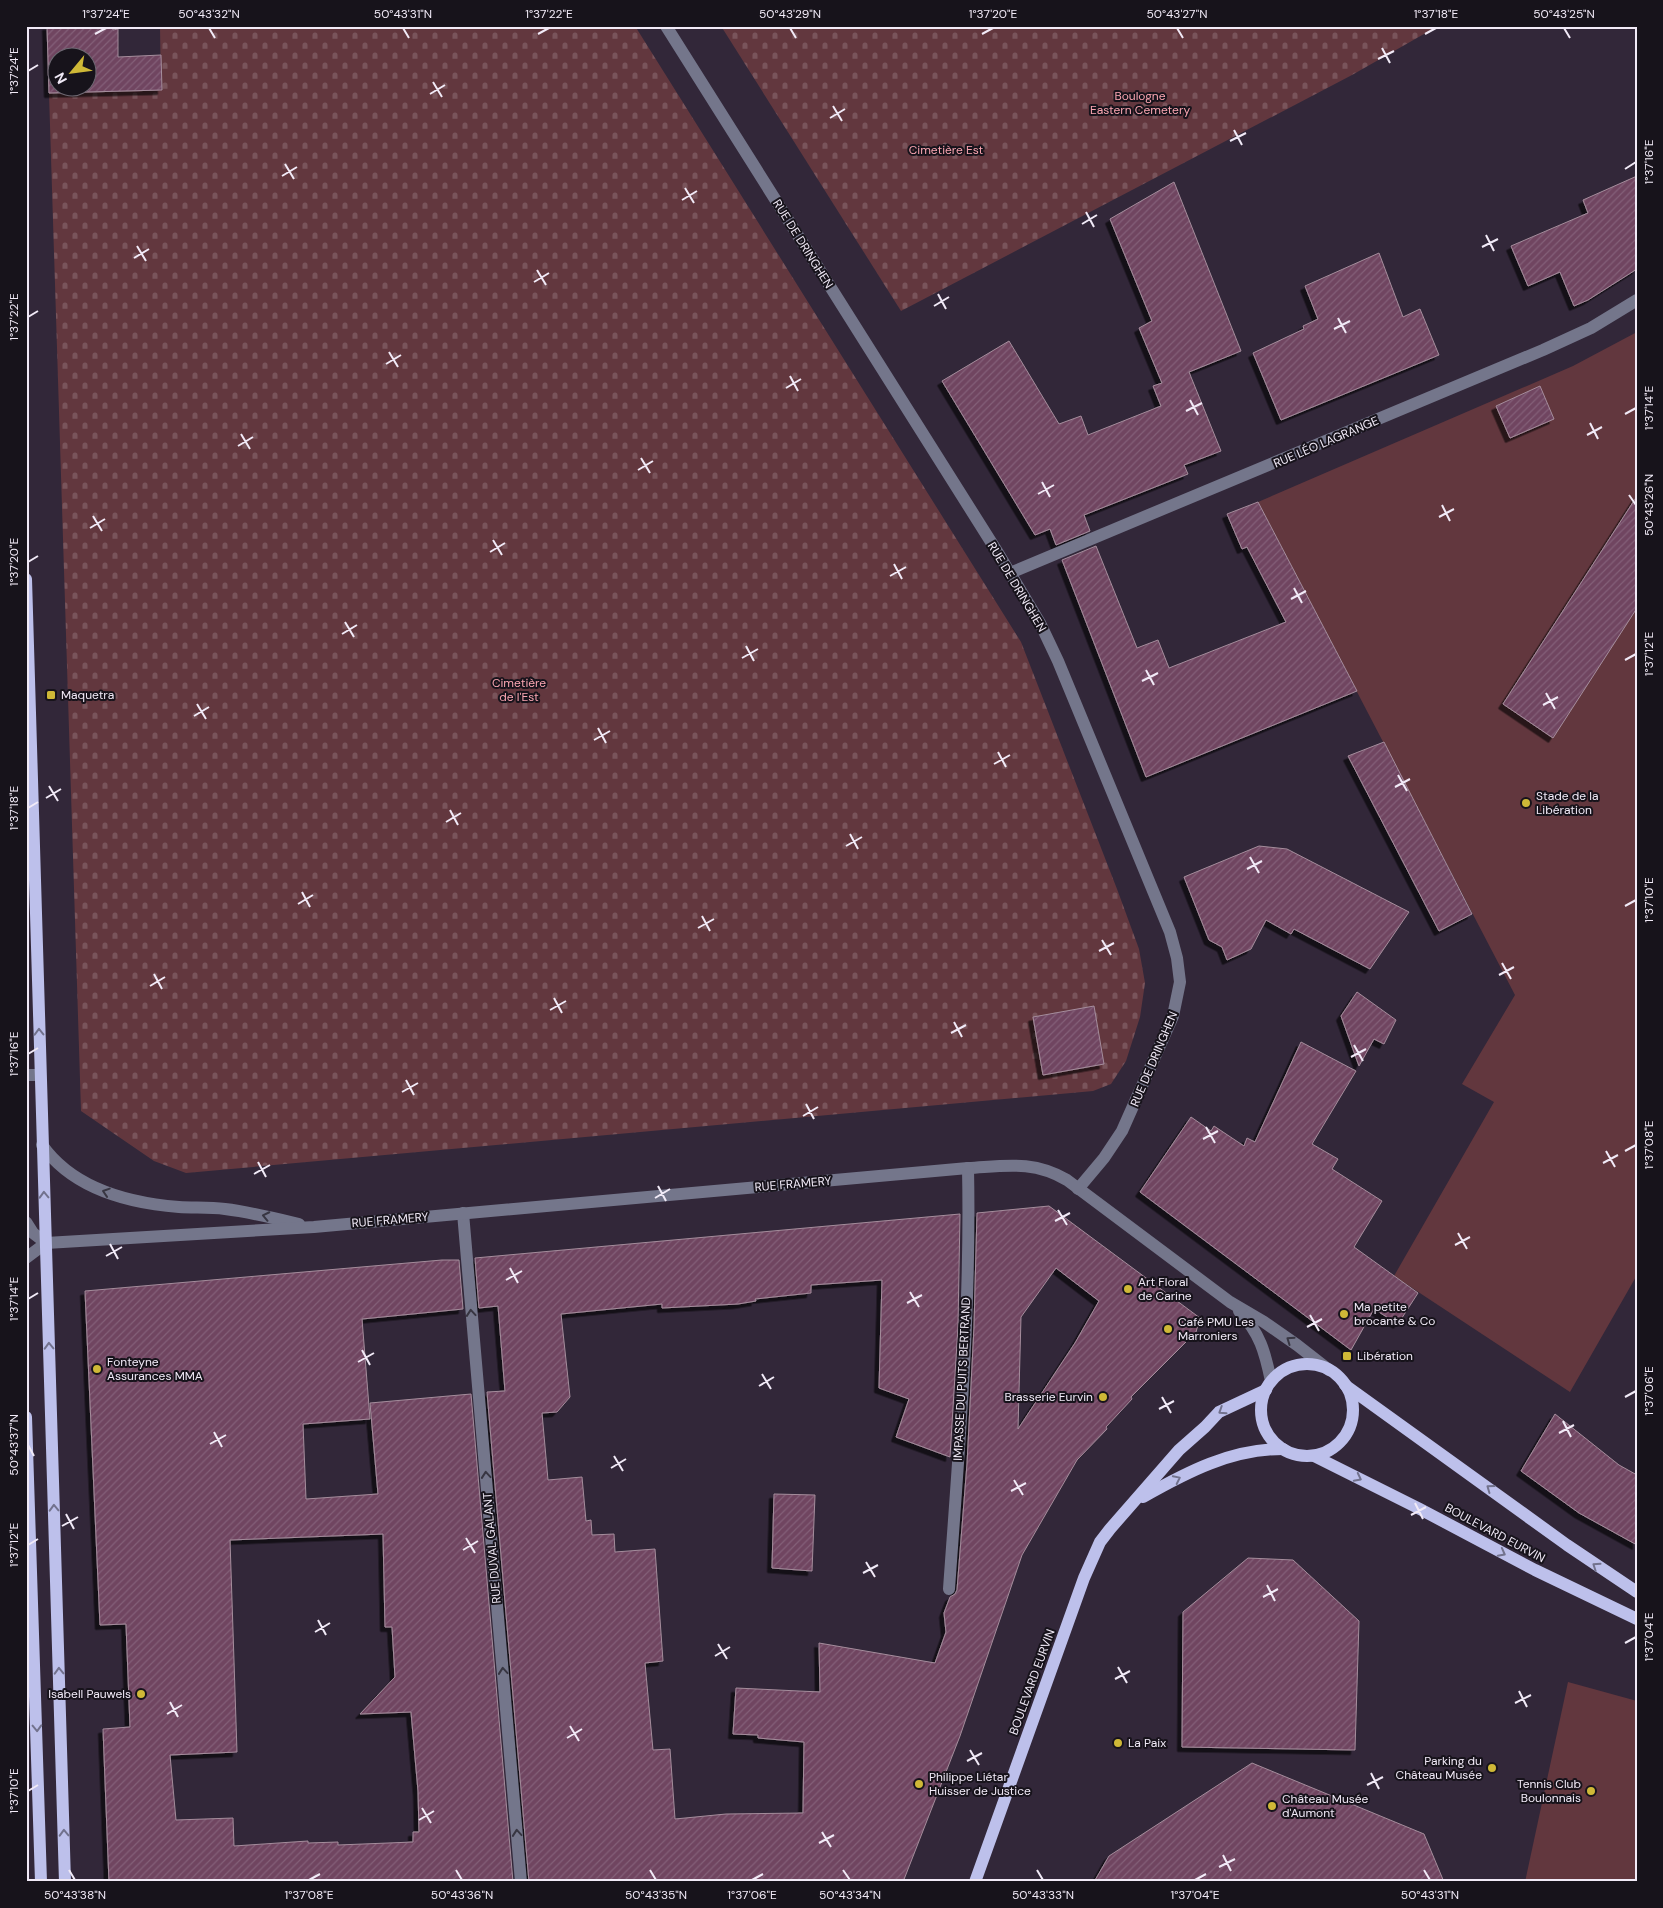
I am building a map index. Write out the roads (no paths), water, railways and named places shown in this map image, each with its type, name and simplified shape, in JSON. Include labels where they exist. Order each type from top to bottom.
[{"type":"main road","points":[[26,579],[65,1882]]},
{"type":"main road","name":"BOULEVARD EURVIN","points":[[975,1882],[1086,1572],[1100,1542],[1179,1450],[1219,1412],[1269,1385],[1281,1372],[1298,1365],[1311,1364],[1329,1370],[1346,1385],[1573,1550],[1637,1592]]},
{"type":"main road","points":[[1269,1385],[1261,1408],[1264,1426],[1273,1442],[1283,1449]]},
{"type":"main road","points":[[1314,1456],[1338,1445],[1349,1429],[1353,1416],[1353,1403],[1346,1385]]},
{"type":"main road","points":[[26,1417],[41,1882]]},
{"type":"main road","name":"BOULEVARD EURVIN","points":[[1134,1502],[1190,1472],[1231,1456],[1267,1449],[1283,1449],[1298,1456],[1314,1456],[1535,1570],[1637,1619]]},
{"type":"street","name":"RUE DE DRINGHEN","points":[[666,26],[1040,623],[1058,661],[1170,932],[1179,970],[1178,994],[1173,1016],[1128,1120],[1104,1158],[1078,1188]]},
{"type":"street","name":"RUE LÉO LAGRANGE","points":[[1010,574],[1543,350],[1590,328],[1637,300]]},
{"type":"street","points":[[26,1075],[40,1075]]},
{"type":"street","name":"RUE FRAMERY","points":[[42,1145],[56,1162],[72,1176],[91,1187],[110,1194],[165,1205],[239,1211],[314,1227]]},
{"type":"street","name":"RUE FRAMERY","points":[[46,1243],[314,1227],[968,1168],[1029,1165],[1057,1174],[1078,1188],[1230,1302],[1298,1345],[1329,1370]]},
{"type":"street","name":"IMPASSE DU PUITS BERTRAND","points":[[949,1589],[964,1380],[969,1218],[968,1168]]},
{"type":"street","name":"RUE DUVAL GALANT","points":[[463,1214],[521,1882]]},
{"type":"street","points":[[26,1222],[33,1233],[46,1243],[26,1258]]},
{"type":"street","name":"RUE FRAMERY","points":[[1230,1302],[1251,1325],[1262,1343],[1269,1385]]},
{"type":"place","name":"Maquetra","points":[[51,695]]},
{"type":"place","name":"Stade de la Libération","points":[[1526,803]]},
{"type":"place","name":"Art Floral de Carine","points":[[1128,1289]]},
{"type":"place","name":"Ma petite brocante & Co","points":[[1344,1314]]},
{"type":"place","name":"Café PMU Les Marroniers","points":[[1168,1329]]},
{"type":"place","name":"Libération","points":[[1347,1356]]},
{"type":"place","name":"Fonteyne Assurances MMA","points":[[97,1369]]},
{"type":"place","name":"Brasserie Eurvin","points":[[1103,1397]]},
{"type":"place","name":"Isabell Pauwels","points":[[141,1694]]},
{"type":"place","name":"La Paix","points":[[1118,1743]]},
{"type":"place","name":"Parking du Château Musée","points":[[1492,1768]]},
{"type":"place","name":"Philippe Liétar Huisser de Justice","points":[[919,1784]]},
{"type":"place","name":"Tennis Club Boulonnais","points":[[1591,1791]]},
{"type":"place","name":"Château Musée d'Aumont","points":[[1272,1806]]},
{"type":"park label","name":"Boulogne Eastern Cemetery","points":[[1140,103]]},
{"type":"park label","name":"Cimetière Est","points":[[946,150]]},
{"type":"park label","name":"Cimetière de l'Est","points":[[519,690]]}]
